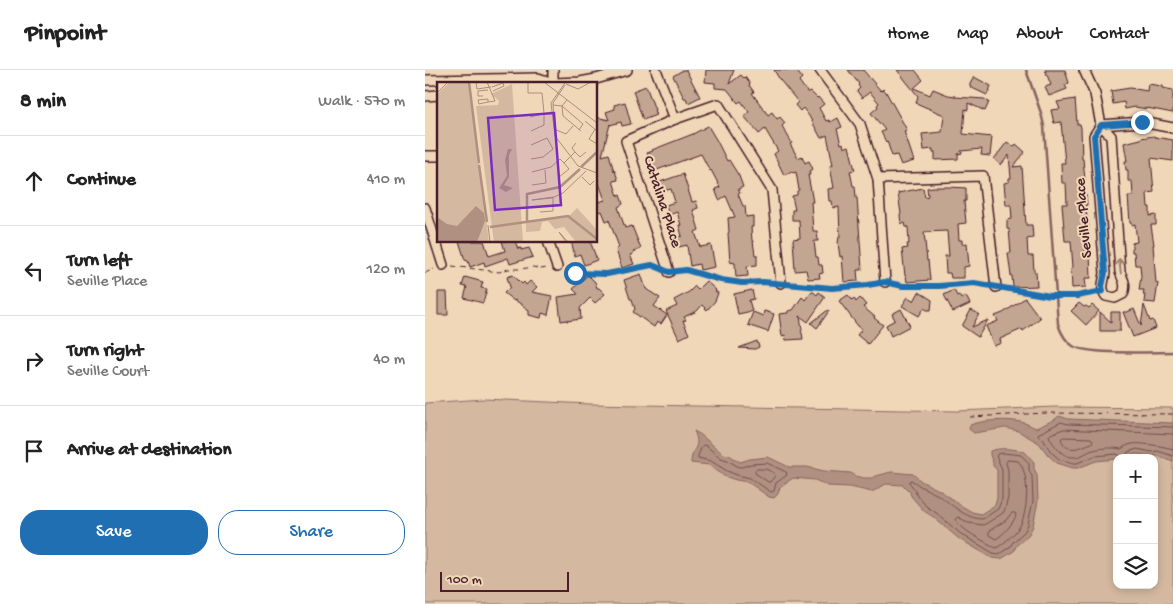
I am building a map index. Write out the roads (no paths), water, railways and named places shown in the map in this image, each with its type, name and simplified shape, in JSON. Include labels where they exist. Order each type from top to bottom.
[{"type":"street","points":[[580,82],[627,70]]},
{"type":"street","points":[[656,70],[675,119],[718,104],[773,190],[781,283]]},
{"type":"street","points":[[820,70],[860,124],[878,179],[885,282]]},
{"type":"street","name":"Seville Place","points":[[1084,70],[1095,94],[1101,125],[1111,136],[1120,272],[1124,279],[1125,289],[1123,294],[1115,298],[1106,296],[1102,286],[1105,273],[1094,136],[1101,125]]},
{"type":"street","points":[[425,80],[537,78],[549,82]]},
{"type":"street","name":"Catalina Place","points":[[669,272],[626,140],[675,119]]},
{"type":"street","points":[[1101,125],[1142,122],[1173,128]]},
{"type":"street","points":[[878,179],[983,176],[996,287]]},
{"type":"street","points":[[425,208],[443,265]]},
{"type":"street","points":[[548,242],[557,267]]},
{"type":"water","points":[[1059,416],[1068,419],[1173,423],[1173,461],[1158,456],[1158,454],[1113,454],[1113,459],[1096,461],[1073,468],[1057,463],[1039,443],[1018,431],[1005,428],[974,433],[969,429],[970,425],[975,423],[1002,420],[1021,422],[1036,428]]},
{"type":"water","points":[[694,431],[723,454],[729,455],[740,462],[768,457],[789,467],[807,467],[824,471],[851,473],[864,478],[873,478],[891,472],[913,474],[960,505],[972,512],[981,514],[995,505],[997,498],[997,470],[993,466],[990,451],[1011,449],[1024,451],[1034,462],[1034,469],[1037,474],[1038,501],[1033,526],[1029,534],[1016,546],[1014,551],[1001,559],[992,558],[958,538],[924,511],[903,485],[886,484],[872,492],[850,487],[828,486],[815,480],[793,478],[780,487],[778,494],[774,498],[769,497],[748,482],[724,476],[709,465],[691,463],[691,458],[697,445]]},
{"type":"waterway","points":[[1026,70],[1044,126],[1058,324],[1062,334],[1073,346],[1092,351],[1173,352]]}]
